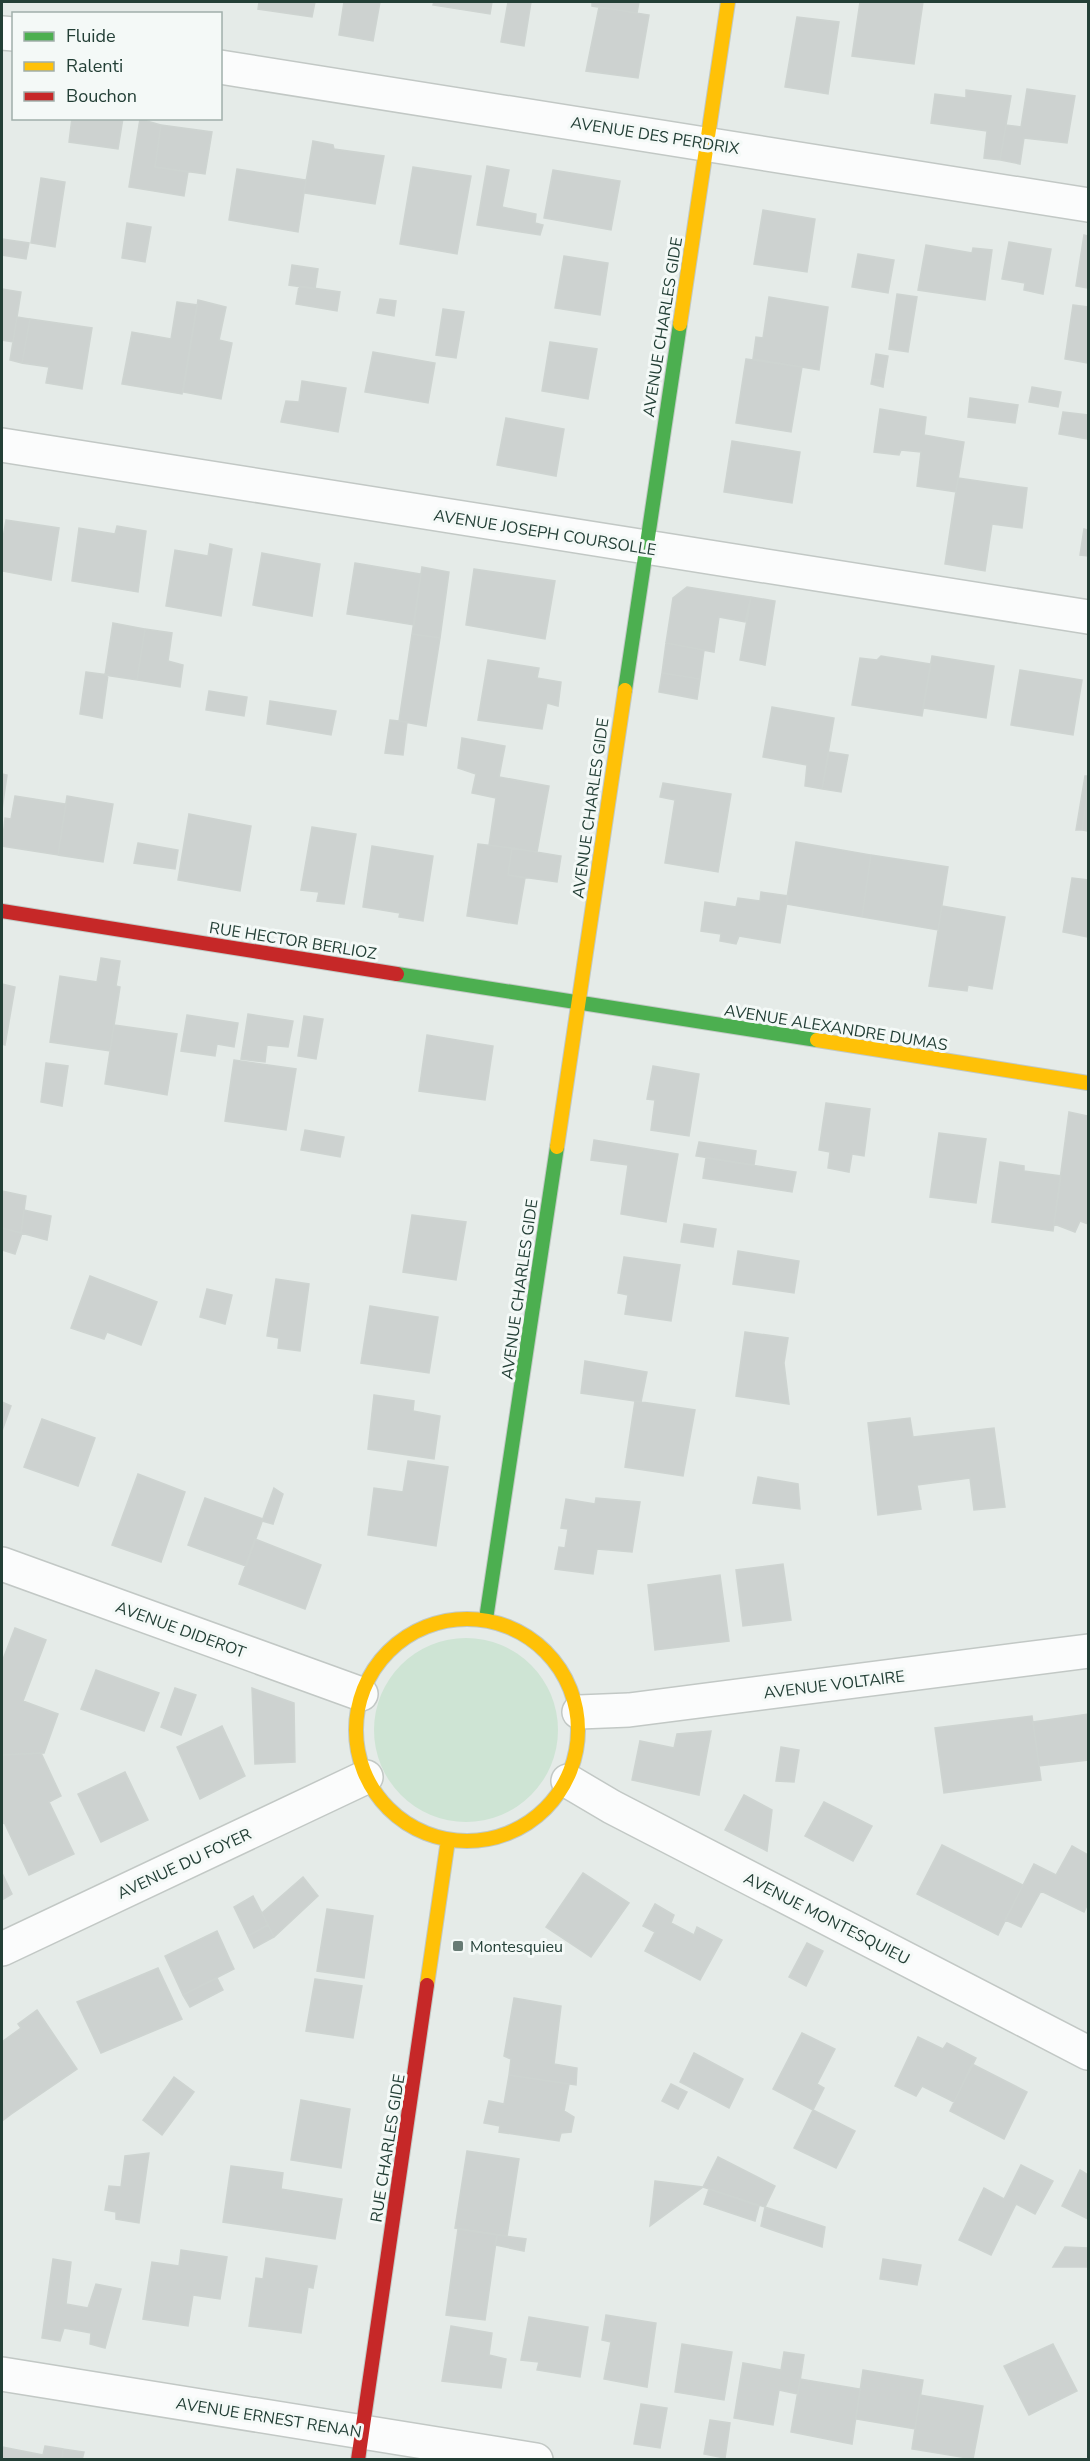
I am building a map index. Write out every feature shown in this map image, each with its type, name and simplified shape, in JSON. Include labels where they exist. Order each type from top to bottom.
[{"type":"street","name":"AVENUE CHARLES GIDE","points":[[486,1619],[728,2]]},
{"type":"street","name":"AVENUE DES PERDRIX","points":[[222,67],[1089,205]]},
{"type":"street","name":"AVENUE JOSEPH COURSOLLE","points":[[2,446],[1089,616]]},
{"type":"street","name":"RUE HECTOR BERLIOZ","points":[[2,911],[579,1002]]},
{"type":"street","name":"AVENUE ALEXANDRE DUMAS","points":[[579,1002],[1089,1083]]},
{"type":"street","name":"AVENUE DIDEROT","points":[[2,1564],[361,1694]]},
{"type":"street","points":[[454,1618],[486,1619],[519,1631],[547,1651],[567,1679],[579,1712],[579,1748],[568,1781],[546,1809],[518,1830],[484,1840],[448,1840],[415,1829],[386,1807],[366,1778],[357,1751],[356,1722],[361,1694],[375,1666],[397,1643],[424,1626],[454,1618]]},
{"type":"street","name":"AVENUE VOLTAIRE","points":[[579,1712],[629,1710],[1089,1651]]},
{"type":"street","name":"AVENUE DU FOYER","points":[[2,1949],[366,1778]]},
{"type":"street","name":"AVENUE MONTESQUIEU","points":[[568,1781],[612,1807],[1089,2054]]},
{"type":"street","name":"RUE CHARLES GIDE","points":[[360,2446],[448,1840]]},
{"type":"street","name":"AVENUE ERNEST RENAN","points":[[2,2374],[360,2446],[536,2460]]},
{"type":"green space","points":[[466,1638],[501,1645],[531,1665],[551,1695],[558,1730],[551,1765],[531,1795],[501,1815],[466,1822],[431,1815],[401,1795],[381,1765],[374,1730],[381,1695],[401,1665],[431,1645]]},
{"type":"building","points":[[259,2],[315,2],[312,17],[258,9]]},
{"type":"building","points":[[344,2],[380,2],[373,41],[339,35]]},
{"type":"building","points":[[434,2],[492,2],[490,14],[433,5]]},
{"type":"building","points":[[508,2],[531,2],[524,46],[501,42]]},
{"type":"building","points":[[592,2],[639,2],[637,13],[592,6]]},
{"type":"building","points":[[860,2],[923,2],[914,64],[852,56]]},
{"type":"building","points":[[599,7],[649,15],[638,78],[586,71]]},
{"type":"building","points":[[797,17],[839,22],[828,94],[785,87]]},
{"type":"building","points":[[1027,89],[1075,96],[1067,143],[1024,138],[1020,164],[1000,160],[1006,125],[1021,127]]},
{"type":"building","points":[[966,90],[1011,96],[1000,160],[984,158],[987,131],[931,123],[935,94],[966,98]]},
{"type":"building","points":[[72,120],[123,120],[118,149],[69,142]]},
{"type":"building","points":[[140,120],[161,125],[155,167],[188,172],[184,196],[129,187]]},
{"type":"building","points":[[161,125],[212,132],[205,174],[155,167]]},
{"type":"building","points":[[313,141],[333,145],[334,149],[384,156],[375,204],[304,193]]},
{"type":"building","points":[[487,166],[509,170],[502,207],[536,214],[535,223],[543,225],[540,235],[477,225]]},
{"type":"building","points":[[413,167],[471,176],[457,254],[400,244]]},
{"type":"building","points":[[237,169],[306,180],[298,232],[229,220]]},
{"type":"building","points":[[553,170],[620,181],[611,230],[544,218]]},
{"type":"building","points":[[41,178],[65,182],[55,247],[31,243]]},
{"type":"building","points":[[763,210],[815,219],[807,272],[754,264]]},
{"type":"building","points":[[127,223],[151,227],[145,262],[122,258]]},
{"type":"building","points":[[1084,235],[1088,236],[1088,288],[1076,286]]},
{"type":"building","points":[[2,239],[29,243],[26,259],[2,255]]},
{"type":"building","points":[[1009,242],[1051,249],[1043,294],[1024,290],[1025,283],[1002,279]]},
{"type":"building","points":[[926,245],[972,253],[973,248],[992,250],[985,300],[918,290]]},
{"type":"building","points":[[858,254],[894,260],[888,293],[852,287]]},
{"type":"building","points":[[564,256],[608,263],[600,315],[555,308]]},
{"type":"building","points":[[292,265],[318,269],[315,289],[289,285]]},
{"type":"building","points":[[299,286],[340,292],[337,311],[296,304]]},
{"type":"building","points":[[2,289],[21,292],[13,342],[2,340]]},
{"type":"building","points":[[897,294],[917,297],[908,352],[889,349]]},
{"type":"building","points":[[769,297],[828,307],[819,370],[753,359],[756,337],[763,338]]},
{"type":"building","points":[[380,299],[396,301],[394,316],[377,313]]},
{"type":"building","points":[[198,300],[226,307],[219,340],[232,343],[221,399],[183,392]]},
{"type":"building","points":[[177,302],[197,305],[182,394],[122,384],[132,332],[171,339]]},
{"type":"building","points":[[1073,305],[1088,307],[1088,363],[1065,359]]},
{"type":"building","points":[[443,309],[464,312],[456,358],[436,355]]},
{"type":"building","points":[[17,317],[30,319],[22,363],[10,360]]},
{"type":"building","points":[[30,319],[92,328],[82,389],[46,383],[49,367],[22,363]]},
{"type":"building","points":[[550,342],[597,349],[588,399],[542,391]]},
{"type":"building","points":[[373,352],[435,363],[428,403],[365,392]]},
{"type":"building","points":[[876,354],[888,356],[884,380],[872,379]]},
{"type":"building","points":[[746,359],[802,367],[791,432],[736,423]]},
{"type":"building","points":[[872,379],[884,380],[883,387],[871,384]]},
{"type":"building","points":[[302,381],[346,388],[338,432],[281,422],[286,401],[299,402]]},
{"type":"building","points":[[1032,387],[1061,392],[1058,407],[1029,402]]},
{"type":"building","points":[[970,398],[1018,405],[1015,423],[968,417]]},
{"type":"building","points":[[880,409],[926,417],[924,435],[964,442],[956,492],[917,486],[921,452],[901,450],[899,455],[874,452]]},
{"type":"building","points":[[1063,412],[1088,415],[1088,439],[1059,434]]},
{"type":"building","points":[[506,418],[564,429],[556,476],[497,465]]},
{"type":"building","points":[[732,441],[800,452],[792,503],[724,492]]},
{"type":"building","points":[[958,478],[1027,488],[1022,528],[992,524],[985,571],[945,564]]},
{"type":"building","points":[[6,520],[59,528],[51,580],[2,571],[2,544]]},
{"type":"building","points":[[117,526],[146,531],[138,592],[72,581],[79,528],[115,534]]},
{"type":"building","points":[[1084,529],[1088,530],[1088,556],[1080,555]]},
{"type":"building","points":[[210,544],[232,549],[221,616],[166,606],[175,550],[208,556]]},
{"type":"building","points":[[262,553],[320,564],[312,616],[253,605]]},
{"type":"building","points":[[355,563],[421,574],[414,625],[347,614]]},
{"type":"building","points":[[422,567],[449,572],[440,638],[412,634]]},
{"type":"building","points":[[474,569],[555,581],[545,639],[466,625]]},
{"type":"building","points":[[687,587],[751,597],[745,622],[719,617],[714,652],[666,643],[673,598]]},
{"type":"building","points":[[751,597],[775,601],[765,665],[740,660]]},
{"type":"building","points":[[113,623],[145,629],[137,680],[105,675]]},
{"type":"building","points":[[145,629],[172,633],[168,661],[183,665],[180,687],[137,680]]},
{"type":"building","points":[[412,634],[440,638],[426,726],[399,721]]},
{"type":"building","points":[[666,643],[704,650],[700,679],[662,673]]},
{"type":"building","points":[[881,656],[931,664],[922,716],[852,705],[860,658],[877,660]]},
{"type":"building","points":[[932,656],[994,666],[986,718],[923,708]]},
{"type":"building","points":[[488,660],[539,668],[537,678],[561,682],[558,706],[547,703],[542,729],[478,720]]},
{"type":"building","points":[[1020,670],[1082,680],[1073,735],[1011,725]]},
{"type":"building","points":[[86,672],[108,675],[102,718],[80,714]]},
{"type":"building","points":[[662,673],[700,679],[697,699],[659,692]]},
{"type":"building","points":[[209,691],[247,697],[244,716],[206,710]]},
{"type":"building","points":[[270,701],[336,711],[331,735],[267,724]]},
{"type":"building","points":[[772,707],[834,718],[822,789],[805,786],[807,765],[763,757]]},
{"type":"building","points":[[390,720],[407,722],[403,755],[385,753]]},
{"type":"building","points":[[462,738],[505,746],[499,777],[549,786],[537,852],[489,845],[496,798],[472,793],[476,774],[458,768]]},
{"type":"building","points":[[829,752],[848,755],[841,792],[822,789]]},
{"type":"building","points":[[2,774],[7,775],[2,810]]},
{"type":"building","points":[[1085,776],[1088,776],[1088,789],[1082,830],[1076,830]]},
{"type":"building","points":[[663,783],[731,794],[718,872],[665,863],[675,800],[660,797]]},
{"type":"building","points":[[1088,789],[1088,831],[1082,830]]},
{"type":"building","points":[[15,796],[66,804],[58,855],[2,846],[5,818],[11,819]]},
{"type":"building","points":[[67,796],[113,804],[103,862],[58,855]]},
{"type":"building","points":[[189,814],[251,826],[240,891],[178,880]]},
{"type":"building","points":[[312,827],[356,834],[344,904],[317,901],[319,892],[301,890]]},
{"type":"building","points":[[796,842],[871,855],[862,917],[786,904]]},
{"type":"building","points":[[138,843],[178,850],[175,869],[134,863]]},
{"type":"building","points":[[478,844],[512,848],[508,875],[525,878],[517,924],[467,916]]},
{"type":"building","points":[[372,846],[433,856],[423,921],[399,917],[400,913],[363,907]]},
{"type":"building","points":[[512,848],[561,856],[557,882],[508,875]]},
{"type":"building","points":[[871,855],[948,867],[938,930],[862,917]]},
{"type":"building","points":[[1072,878],[1088,880],[1088,937],[1063,932]]},
{"type":"building","points":[[761,892],[788,896],[780,943],[739,936],[736,944],[720,941],[721,934],[701,931],[705,902],[736,907],[738,898],[760,901]]},
{"type":"building","points":[[942,906],[1005,917],[992,989],[968,985],[967,991],[929,986]]},
{"type":"building","points":[[101,958],[120,961],[116,986],[120,987],[110,1051],[50,1042],[60,976],[97,982]]},
{"type":"building","points":[[2,984],[15,987],[5,1045],[2,1044]]},
{"type":"building","points":[[248,1014],[293,1021],[288,1047],[267,1045],[265,1062],[241,1059]]},
{"type":"building","points":[[187,1015],[238,1023],[234,1047],[217,1044],[215,1056],[181,1051]]},
{"type":"building","points":[[304,1016],[323,1019],[316,1059],[298,1056]]},
{"type":"building","points":[[114,1025],[177,1034],[167,1095],[105,1084]]},
{"type":"building","points":[[427,1035],[493,1046],[485,1100],[419,1091]]},
{"type":"building","points":[[234,1060],[296,1069],[286,1130],[225,1121]]},
{"type":"building","points":[[46,1063],[68,1066],[62,1106],[41,1102]]},
{"type":"building","points":[[653,1066],[699,1074],[689,1136],[651,1130],[655,1100],[647,1099]]},
{"type":"building","points":[[826,1103],[870,1109],[864,1156],[852,1154],[849,1172],[828,1168],[830,1152],[819,1150]]},
{"type":"building","points":[[1069,1112],[1088,1116],[1088,1224],[1080,1221],[1075,1232],[1054,1224]]},
{"type":"building","points":[[305,1130],[344,1137],[340,1157],[301,1150]]},
{"type":"building","points":[[939,1133],[986,1139],[976,1203],[930,1197]]},
{"type":"building","points":[[594,1140],[678,1154],[666,1222],[621,1214],[628,1165],[591,1160]]},
{"type":"building","points":[[699,1142],[756,1151],[754,1165],[696,1156]]},
{"type":"building","points":[[706,1158],[796,1172],[792,1192],[703,1178]]},
{"type":"building","points":[[1000,1162],[1024,1166],[1024,1171],[1061,1176],[1053,1231],[992,1222]]},
{"type":"building","points":[[2,1191],[26,1196],[21,1233],[2,1228]]},
{"type":"building","points":[[24,1210],[51,1216],[47,1240],[21,1233]]},
{"type":"building","points":[[412,1215],[466,1222],[456,1280],[403,1272]]},
{"type":"building","points":[[684,1224],[716,1229],[713,1247],[681,1242]]},
{"type":"building","points":[[2,1228],[22,1233],[15,1254],[2,1250]]},
{"type":"building","points":[[738,1251],[799,1261],[794,1293],[733,1284]]},
{"type":"building","points":[[624,1257],[680,1265],[671,1321],[625,1314],[628,1295],[618,1293]]},
{"type":"building","points":[[90,1276],[157,1302],[141,1345],[107,1332],[104,1339],[71,1328]]},
{"type":"building","points":[[276,1279],[309,1284],[300,1351],[278,1348],[279,1338],[267,1336]]},
{"type":"building","points":[[207,1289],[232,1295],[225,1324],[200,1317]]},
{"type":"building","points":[[370,1306],[438,1317],[429,1373],[361,1363]]},
{"type":"building","points":[[745,1332],[788,1338],[784,1363],[789,1404],[736,1396]]},
{"type":"building","points":[[585,1361],[647,1372],[641,1402],[581,1393]]},
{"type":"building","points":[[374,1395],[414,1401],[413,1411],[440,1416],[434,1459],[368,1449]]},
{"type":"building","points":[[635,1401],[695,1410],[683,1476],[625,1467]]},
{"type":"building","points":[[2,1402],[11,1406],[2,1431]]},
{"type":"building","points":[[910,1418],[913,1437],[994,1428],[1005,1507],[974,1510],[970,1478],[917,1485],[921,1509],[878,1515],[868,1423]]},
{"type":"building","points":[[42,1419],[95,1438],[78,1486],[24,1467]]},
{"type":"building","points":[[408,1461],[448,1467],[436,1546],[368,1535],[374,1488],[403,1492]]},
{"type":"building","points":[[138,1474],[185,1492],[161,1562],[112,1545]]},
{"type":"building","points":[[758,1477],[798,1484],[800,1509],[753,1503]]},
{"type":"building","points":[[274,1488],[283,1494],[273,1524],[262,1521]]},
{"type":"building","points":[[205,1498],[263,1519],[246,1566],[188,1545]]},
{"type":"building","points":[[596,1498],[640,1502],[632,1552],[597,1549],[593,1574],[555,1569],[559,1547],[565,1548],[568,1529],[561,1528],[566,1499],[595,1504]]},
{"type":"building","points":[[255,1539],[321,1565],[305,1609],[239,1584]]},
{"type":"building","points":[[783,1564],[791,1620],[743,1626],[736,1570]]},
{"type":"building","points":[[720,1575],[729,1641],[655,1650],[648,1585]]},
{"type":"building","points":[[15,1628],[46,1640],[23,1701],[58,1714],[44,1753],[2,1755],[2,1662]]},
{"type":"building","points":[[96,1670],[159,1693],[144,1731],[81,1709]]},
{"type":"building","points":[[175,1688],[196,1695],[181,1735],[161,1727]]},
{"type":"building","points":[[252,1688],[294,1703],[295,1762],[255,1764]]},
{"type":"building","points":[[1088,1714],[1088,1760],[1039,1766],[1033,1722]]},
{"type":"building","points":[[1032,1716],[1041,1780],[944,1793],[935,1728]]},
{"type":"building","points":[[222,1726],[245,1776],[200,1799],[177,1747]]},
{"type":"building","points":[[711,1731],[699,1795],[632,1780],[640,1741],[674,1748],[677,1734]]},
{"type":"building","points":[[781,1747],[799,1750],[794,1782],[776,1781]]},
{"type":"building","points":[[41,1753],[61,1796],[49,1802],[74,1854],[29,1875],[4,1822],[2,1823],[2,1755]]},
{"type":"building","points":[[125,1772],[148,1820],[101,1842],[78,1794]]},
{"type":"building","points":[[744,1795],[772,1810],[767,1851],[725,1830]]},
{"type":"building","points":[[824,1802],[872,1826],[853,1861],[805,1836]]},
{"type":"building","points":[[942,1845],[1023,1885],[998,1935],[917,1894]]},
{"type":"building","points":[[1072,1846],[1088,1855],[1088,1903],[1084,1912],[1041,1891],[1021,1927],[1005,1920],[1034,1864],[1056,1875]]},
{"type":"building","points":[[2,1873],[12,1894],[2,1900]]},
{"type":"building","points":[[583,1873],[629,1903],[591,1957],[546,1927]]},
{"type":"building","points":[[303,1877],[318,1896],[274,1937],[262,1913]]},
{"type":"building","points":[[253,1896],[268,1925],[248,1936],[234,1907]]},
{"type":"building","points":[[655,1904],[674,1915],[671,1923],[694,1935],[697,1927],[722,1940],[700,1980],[645,1951],[655,1932],[643,1926]]},
{"type":"building","points":[[327,1909],[373,1916],[364,1978],[317,1971]]},
{"type":"building","points":[[268,1925],[274,1937],[254,1948],[248,1936]]},
{"type":"building","points":[[217,1931],[234,1969],[183,1995],[165,1956]]},
{"type":"building","points":[[807,1943],[823,1951],[806,1986],[789,1977]]},
{"type":"building","points":[[158,1968],[182,2019],[101,2053],[77,2002]]},
{"type":"building","points":[[217,1978],[223,1990],[190,2007],[183,1995]]},
{"type":"building","points":[[315,1979],[362,1986],[353,2038],[306,2031]]},
{"type":"building","points":[[514,1998],[561,2006],[554,2064],[577,2068],[576,2085],[509,2075],[511,2059],[504,2056]]},
{"type":"building","points":[[37,2010],[77,2069],[10,2115],[2,2098],[2,2042],[21,2028],[18,2024]]},
{"type":"building","points":[[802,2033],[835,2049],[817,2084],[824,2088],[813,2110],[773,2089]]},
{"type":"building","points":[[918,2037],[943,2049],[947,2043],[976,2058],[954,2102],[922,2086],[916,2096],[895,2086]]},
{"type":"building","points":[[694,2053],[743,2079],[729,2108],[680,2082]]},
{"type":"building","points":[[972,2064],[1027,2092],[1004,2139],[950,2111]]},
{"type":"building","points":[[509,2075],[569,2084],[564,2111],[574,2117],[571,2132],[561,2133],[559,2141],[499,2132],[500,2126],[484,2123],[489,2101],[504,2104]]},
{"type":"building","points":[[174,2077],[194,2092],[162,2135],[143,2120]]},
{"type":"building","points":[[671,2084],[687,2092],[678,2109],[662,2101]]},
{"type":"building","points":[[2,2098],[10,2115],[2,2121]]},
{"type":"building","points":[[301,2100],[350,2109],[341,2168],[291,2160]]},
{"type":"building","points":[[813,2110],[855,2131],[836,2168],[794,2148]]},
{"type":"building","points":[[467,2151],[519,2159],[507,2236],[455,2228]]},
{"type":"building","points":[[149,2153],[139,2223],[116,2219],[116,2212],[105,2210],[109,2186],[121,2187],[125,2156]]},
{"type":"building","points":[[718,2157],[775,2186],[765,2207],[703,2187]]},
{"type":"building","points":[[1021,2165],[1053,2181],[1035,2214],[1016,2204],[991,2255],[959,2240],[984,2188],[1004,2199]]},
{"type":"building","points":[[231,2166],[283,2173],[281,2189],[342,2199],[335,2239],[223,2222]]},
{"type":"building","points":[[1080,2170],[1088,2175],[1088,2219],[1062,2206]]},
{"type":"building","points":[[655,2181],[703,2187],[650,2226]]},
{"type":"building","points":[[709,2189],[759,2206],[755,2221],[704,2204]]},
{"type":"building","points":[[765,2207],[825,2227],[822,2247],[761,2226]]},
{"type":"building","points":[[458,2229],[497,2235],[485,2320],[446,2315]]},
{"type":"building","points":[[497,2235],[526,2239],[524,2251],[495,2245]]},
{"type":"building","points":[[1065,2247],[1088,2248],[1088,2267],[1053,2267]]},
{"type":"building","points":[[181,2250],[227,2257],[220,2299],[193,2295],[188,2326],[143,2319],[152,2262],[179,2266]]},
{"type":"building","points":[[266,2258],[317,2266],[313,2288],[308,2287],[301,2333],[249,2326],[256,2278],[263,2279]]},
{"type":"building","points":[[53,2259],[71,2262],[66,2304],[88,2308],[96,2284],[121,2289],[105,2348],[90,2344],[91,2333],[64,2328],[60,2341],[42,2338]]},
{"type":"building","points":[[883,2259],[921,2265],[917,2285],[880,2279]]},
{"type":"building","points":[[606,2315],[656,2323],[647,2387],[604,2379],[611,2342],[602,2340]]},
{"type":"building","points":[[529,2317],[588,2327],[580,2377],[537,2370],[539,2362],[521,2360]]},
{"type":"building","points":[[451,2326],[492,2333],[489,2355],[506,2359],[501,2388],[442,2381]]},
{"type":"building","points":[[682,2344],[732,2352],[724,2400],[675,2392]]},
{"type":"building","points":[[1053,2344],[1077,2391],[1029,2415],[1004,2366]]},
{"type":"building","points":[[784,2352],[804,2355],[798,2394],[779,2390],[773,2425],[734,2418],[743,2363],[781,2370]]},
{"type":"building","points":[[863,2370],[923,2380],[915,2429],[856,2419]]},
{"type":"building","points":[[800,2379],[860,2389],[852,2444],[791,2432]]},
{"type":"building","points":[[920,2395],[983,2406],[973,2459],[912,2449]]},
{"type":"building","points":[[641,2404],[667,2408],[660,2448],[634,2444]]},
{"type":"building","points":[[710,2420],[730,2423],[725,2458],[704,2454]]},
{"type":"building","points":[[45,2446],[63,2449],[62,2460],[2,2460],[2,2447],[43,2455]]},
{"type":"building","points":[[63,2449],[84,2452],[82,2460],[62,2460]]},
{"type":"traffic: fast","points":[[625,690],[680,324]]},
{"type":"traffic: fast","points":[[397,974],[817,1040]]},
{"type":"traffic: fast","points":[[486,1619],[557,1147]]},
{"type":"traffic: slow","points":[[680,324],[728,2]]},
{"type":"traffic: slow","points":[[557,1147],[625,690]]},
{"type":"traffic: slow","points":[[817,1040],[1088,1083]]},
{"type":"traffic: slow","points":[[456,1619],[478,1619],[510,1627],[529,1637],[546,1651],[560,1668],[570,1687],[576,1708],[578,1730],[576,1752],[570,1773],[560,1792],[546,1809],[529,1823],[499,1837],[478,1841],[456,1841],[435,1837],[405,1823],[381,1801],[374,1792],[360,1762],[356,1741],[356,1719],[360,1698],[374,1668],[396,1644],[405,1637],[435,1623],[456,1619]]},
{"type":"traffic: slow","points":[[427,1985],[448,1840]]},
{"type":"traffic: jam","points":[[2,911],[397,974]]},
{"type":"traffic: jam","points":[[358,2460],[427,1985]]},
{"type":"place","name":"Montesquieu","points":[[458,1946]]}]
